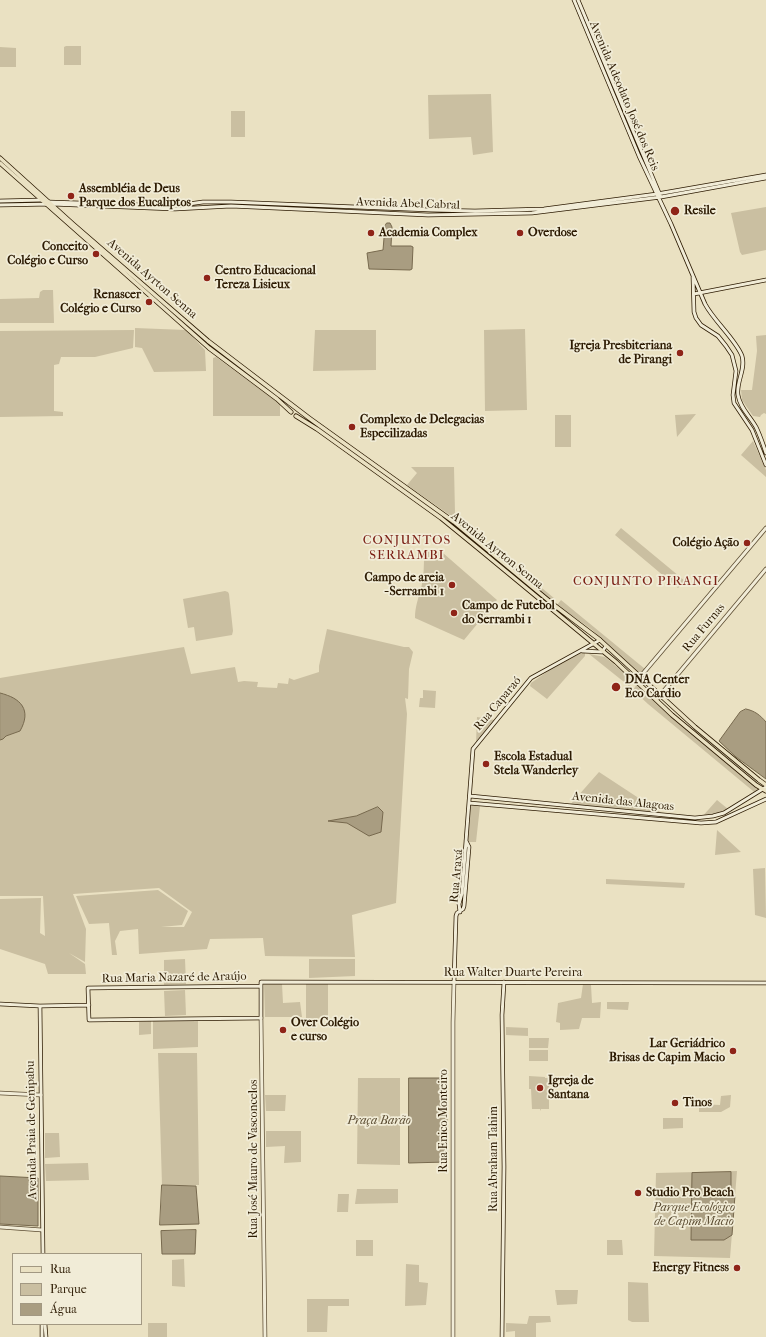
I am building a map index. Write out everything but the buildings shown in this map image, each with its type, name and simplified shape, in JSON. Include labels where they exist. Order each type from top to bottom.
[{"type":"main road","name":"Avenida Adeodato José dos Reis","points":[[574,0],[708,310],[740,353],[743,364],[738,392],[739,401],[756,426],[766,453]]},
{"type":"main road","name":"Avenida Adeodato José dos Reis","points":[[578,0],[639,150]]},
{"type":"main road","name":"Avenida Ayrton Senna","points":[[0,158],[209,348],[277,399],[291,412],[295,418],[300,418],[328,437],[442,518],[602,652],[616,662],[676,718],[761,789],[766,791]]},
{"type":"main road","name":"Avenida Ayrton Senna","points":[[0,163],[42,200],[50,204],[208,341],[298,409],[404,485],[482,545],[554,605],[600,640],[695,728],[766,786]]},
{"type":"main road","name":"Avenida Abel Cabral","points":[[754,179],[766,175]]},
{"type":"main road","name":"Avenida Abel Cabral","points":[[0,205],[50,204],[168,209],[236,206],[428,215],[475,215],[545,212],[659,197],[766,178]]},
{"type":"main road","points":[[0,201],[42,200]]},
{"type":"main road","points":[[693,275],[694,312],[696,318],[701,325],[718,336],[730,350],[735,367],[733,395],[734,403],[752,430],[766,465]]},
{"type":"main road","points":[[694,294],[766,280]]},
{"type":"main road","points":[[735,378],[740,379]]},
{"type":"main road","points":[[291,412],[293,409],[298,409],[299,414],[295,418]]},
{"type":"main road","points":[[640,677],[766,528]]},
{"type":"main road","points":[[479,549],[482,545]]},
{"type":"main road","name":"Rua Furnas","points":[[656,699],[766,570]]},
{"type":"main road","name":"Rua Caparaó","points":[[473,749],[531,678],[600,640]]},
{"type":"main road","points":[[582,651],[602,652],[606,646]]},
{"type":"main road","name":"Rua Araxá","points":[[460,910],[473,749]]},
{"type":"main road","name":"Avenida das Alagoas","points":[[470,796],[697,818],[712,816],[724,812],[766,786]]},
{"type":"main road","name":"Avenida das Alagoas","points":[[469,803],[709,823],[716,822],[766,799]]},
{"type":"main road","points":[[517,801],[517,807]]},
{"type":"main road","points":[[557,810],[558,805]]},
{"type":"main road","name":"Rua Araxá","points":[[460,910],[464,908],[465,900],[469,847],[466,841]]},
{"type":"main road","points":[[461,899],[465,900]]},
{"type":"main road","name":"Rua Enico Monteiro","points":[[453,1337],[453,1016],[456,916],[460,910]]},
{"type":"main road","name":"Rua Walter Duarte Pereira","points":[[261,982],[766,983]]},
{"type":"main road","name":"Rua José Mauro de Vasconcelos","points":[[261,982],[265,1337]]},
{"type":"main road","name":"Rua Abraham Tahim","points":[[502,1337],[504,1167],[502,1015],[504,982]]},
{"type":"main road","name":"Rua Maria Nazaré de Araújo","points":[[89,1005],[88,988],[261,986]]},
{"type":"main road","points":[[0,1004],[40,1006],[89,1005],[89,1020],[261,1018]]},
{"type":"main road","name":"Avenida Praia de Genipabu","points":[[40,1006],[43,1253]]},
{"type":"main road","points":[[0,1093],[41,1095]]},
{"type":"main road","points":[[0,1228],[42,1230]]},
{"type":"main road","points":[[42,1325],[42,1337]]},
{"type":"main road","points":[[46,1325],[46,1337]]},
{"type":"green space","points":[[81,46],[81,65],[64,65],[64,47]]},
{"type":"green space","points":[[0,47],[16,48],[16,67],[0,67]]},
{"type":"green space","points":[[491,94],[493,152],[473,155],[471,137],[429,139],[428,95]]},
{"type":"green space","points":[[231,111],[245,111],[245,137],[231,137]]},
{"type":"green space","points":[[766,207],[766,250],[742,255],[731,213]]},
{"type":"green space","points":[[43,290],[53,290],[54,323],[0,323],[0,299],[39,298],[40,292]]},
{"type":"green space","points":[[135,328],[186,330],[205,350],[206,371],[154,372],[142,348],[135,347]]},
{"type":"green space","points":[[525,329],[527,410],[485,411],[484,330]]},
{"type":"green space","points":[[134,330],[133,348],[95,357],[61,357],[59,364],[54,365],[54,411],[63,412],[63,416],[0,417],[0,331]]},
{"type":"green space","points":[[315,330],[376,330],[376,370],[313,371]]},
{"type":"green space","points":[[766,335],[766,414],[764,413],[760,417],[753,416],[742,400],[741,390],[752,390],[757,351],[756,336]]},
{"type":"green space","points":[[216,357],[280,404],[280,416],[213,416],[213,358]]},
{"type":"green space","points":[[696,414],[677,437],[675,415]]},
{"type":"green space","points":[[555,415],[571,415],[571,447],[555,447]]},
{"type":"green space","points":[[753,441],[766,470],[766,477],[741,455]]},
{"type":"green space","points":[[411,467],[454,467],[455,513],[451,516],[407,485],[417,473]]},
{"type":"green space","points":[[621,528],[685,581],[678,588],[615,535]]},
{"type":"green space","points":[[426,551],[443,553],[497,600],[464,640],[415,618],[416,607],[423,580],[424,553]]},
{"type":"green space","points":[[516,566],[555,599],[553,602],[513,570]]},
{"type":"green space","points":[[225,591],[229,594],[233,631],[232,635],[196,641],[194,627],[188,628],[183,599]]},
{"type":"green space","points":[[561,600],[645,669],[639,675],[591,629],[557,605]]},
{"type":"green space","points":[[327,629],[409,647],[413,652],[409,669],[408,699],[405,698],[407,714],[396,903],[352,915],[355,957],[265,956],[263,938],[210,939],[207,949],[139,954],[138,929],[120,931],[115,941],[117,955],[112,955],[109,923],[89,924],[76,896],[158,890],[188,911],[182,925],[161,927],[184,927],[192,912],[159,888],[73,894],[86,929],[85,962],[69,953],[85,964],[86,974],[48,974],[45,964],[0,949],[0,899],[41,898],[40,933],[45,936],[43,896],[0,896],[0,740],[20,731],[9,695],[0,693],[0,678],[184,647],[191,674],[235,667],[238,682],[258,682],[257,687],[277,688],[278,683],[288,684],[289,678],[294,680],[319,672]]},
{"type":"green space","points":[[583,652],[585,653],[585,656],[547,699],[530,686],[531,683],[551,669]]},
{"type":"green space","points":[[589,654],[605,657],[634,681],[629,686]]},
{"type":"green space","points":[[637,684],[675,719],[759,790],[755,793],[648,704],[633,690]]},
{"type":"green space","points":[[423,690],[436,691],[435,708],[419,707],[420,698],[423,698]]},
{"type":"green space","points":[[477,717],[495,720],[476,743]]},
{"type":"green space","points":[[599,772],[663,814],[570,805]]},
{"type":"green space","points":[[717,800],[728,809],[722,813],[701,818]]},
{"type":"green space","points":[[471,805],[480,806],[476,842],[468,842]]},
{"type":"green space","points":[[717,830],[741,852],[715,855]]},
{"type":"green space","points":[[765,868],[766,918],[755,915],[753,869]]},
{"type":"green space","points":[[606,879],[685,883],[684,888],[606,884]]},
{"type":"green space","points":[[185,959],[186,984],[164,985],[164,960]]},
{"type":"green space","points":[[309,959],[355,959],[355,976],[309,978]]},
{"type":"green space","points":[[264,984],[282,984],[283,1003],[300,1002],[302,1017],[265,1017]]},
{"type":"green space","points":[[306,984],[328,984],[328,1018],[306,1019]]},
{"type":"green space","points":[[583,984],[591,985],[592,1003],[601,1002],[600,1018],[582,1018],[579,1029],[560,1030],[560,1023],[556,1022],[558,1003],[581,998]]},
{"type":"green space","points":[[185,990],[186,1015],[165,1016],[164,991]]},
{"type":"green space","points":[[607,1002],[629,1002],[628,1010],[607,1009]]},
{"type":"green space","points":[[151,1021],[151,1034],[139,1035],[139,1022]]},
{"type":"green space","points":[[153,1021],[198,1021],[198,1047],[153,1049]]},
{"type":"green space","points":[[506,1027],[528,1028],[528,1036],[506,1035]]},
{"type":"green space","points":[[529,1038],[549,1038],[548,1048],[529,1048]]},
{"type":"green space","points":[[529,1050],[548,1050],[548,1061],[529,1061]]},
{"type":"green space","points":[[158,1053],[197,1053],[199,1185],[162,1185]]},
{"type":"green space","points":[[529,1076],[549,1078],[549,1087],[551,1087],[549,1088],[549,1097],[554,1097],[549,1098],[549,1109],[541,1109],[541,1111],[540,1109],[532,1109]]},
{"type":"green space","name":"Praça Barão","points":[[358,1078],[400,1078],[400,1165],[357,1164]]},
{"type":"green space","points":[[265,1095],[286,1095],[285,1111],[266,1111]]},
{"type":"green space","points":[[731,1095],[730,1107],[721,1112],[699,1112],[699,1104],[720,1105],[721,1096]]},
{"type":"green space","points":[[663,1118],[683,1118],[683,1128],[663,1129]]},
{"type":"green space","points":[[266,1131],[301,1131],[301,1162],[284,1163],[285,1146],[266,1147]]},
{"type":"green space","points":[[45,1133],[59,1133],[60,1157],[45,1158]]},
{"type":"green space","points":[[88,1163],[89,1180],[46,1181],[45,1164]]},
{"type":"green space","name":"Parque Ecológico de Capim Macio","points":[[737,1171],[730,1258],[654,1256],[656,1173]]},
{"type":"green space","points":[[357,1189],[398,1189],[398,1203],[355,1204]]},
{"type":"green space","points":[[338,1194],[349,1194],[348,1212],[337,1212]]},
{"type":"green space","points":[[356,1240],[373,1240],[373,1256],[356,1256]]},
{"type":"green space","points":[[607,1240],[622,1240],[623,1255],[607,1255]]},
{"type":"green space","points":[[184,1259],[185,1287],[172,1286],[172,1260]]},
{"type":"green space","points":[[406,1264],[419,1265],[419,1282],[428,1283],[426,1305],[405,1306]]},
{"type":"green space","points":[[628,1282],[648,1283],[649,1322],[632,1322],[628,1320]]},
{"type":"green space","points":[[555,1290],[578,1290],[577,1304],[557,1305]]},
{"type":"green space","points":[[307,1299],[349,1299],[349,1306],[328,1306],[327,1332],[307,1332]]},
{"type":"green space","points":[[529,1316],[550,1316],[551,1322],[536,1323],[536,1337],[515,1337],[515,1331],[506,1332],[506,1323],[527,1324]]},
{"type":"green space","points":[[148,1323],[167,1323],[167,1337],[148,1337]]},
{"type":"water","points":[[387,223],[390,223],[392,227],[391,246],[413,247],[412,269],[369,269],[367,253],[383,250],[385,226]]},
{"type":"water","points":[[0,693],[14,698],[19,702],[24,711],[25,717],[20,731],[0,740]]},
{"type":"water","points":[[746,709],[762,717],[766,722],[766,779],[736,757],[719,741],[740,712]]},
{"type":"water","points":[[378,807],[383,812],[381,832],[369,836],[347,823],[328,821],[356,816]]},
{"type":"water","points":[[409,1078],[447,1078],[447,1162],[409,1163]]},
{"type":"water","points":[[731,1172],[731,1192],[735,1195],[732,1235],[724,1240],[691,1240],[692,1173]]},
{"type":"water","points":[[0,1176],[38,1178],[38,1226],[0,1224]]},
{"type":"water","points":[[162,1185],[196,1186],[199,1224],[160,1225]]},
{"type":"water","points":[[196,1230],[195,1254],[162,1254],[161,1231]]},
{"type":"place","name":"Assembléia de Deus Parque dos Eucaliptos","points":[[71,196]]},
{"type":"place","name":"Resile","points":[[675,211]]},
{"type":"place","name":"Academia Complex","points":[[371,233]]},
{"type":"place","name":"Overdose","points":[[520,233]]},
{"type":"place","name":"Conceito Colégio e Curso","points":[[96,254]]},
{"type":"place","name":"Centro Educacional Tereza Lisieux","points":[[207,278]]},
{"type":"place","name":"Renascer Colégio e Curso","points":[[149,302]]},
{"type":"place","name":"Igreja Presbiteriana de Pirangi","points":[[680,353]]},
{"type":"place","name":"Complexo de Delegacias Especilizadas","points":[[352,427]]},
{"type":"place","name":"Colégio Ação","points":[[747,543]]},
{"type":"place","name":"Campo de areia - Serrambi 1","points":[[452,585]]},
{"type":"place","name":"Campo de Futebol do Serrambi 1","points":[[454,613]]},
{"type":"place","name":"DNA Center Eco Cardio","points":[[616,687]]},
{"type":"place","name":"Escola Estadual Stela Wanderley","points":[[486,764]]},
{"type":"place","name":"Over Colégio e curso","points":[[283,1030]]},
{"type":"place","name":"Lar Geriádrico Brisas de Capim Macio","points":[[733,1051]]},
{"type":"place","name":"Igreja de Santana","points":[[540,1088]]},
{"type":"place","name":"Tinos","points":[[675,1103]]},
{"type":"place","name":"Studio Pro Beach","points":[[638,1193]]},
{"type":"place","name":"Energy Fitness","points":[[737,1268]]},
{"type":"district","name":"CONJUNTOS SERRAMBI","points":[[407,548]]},
{"type":"district","name":"CONJUNTO PIRANGI","points":[[646,582]]}]
